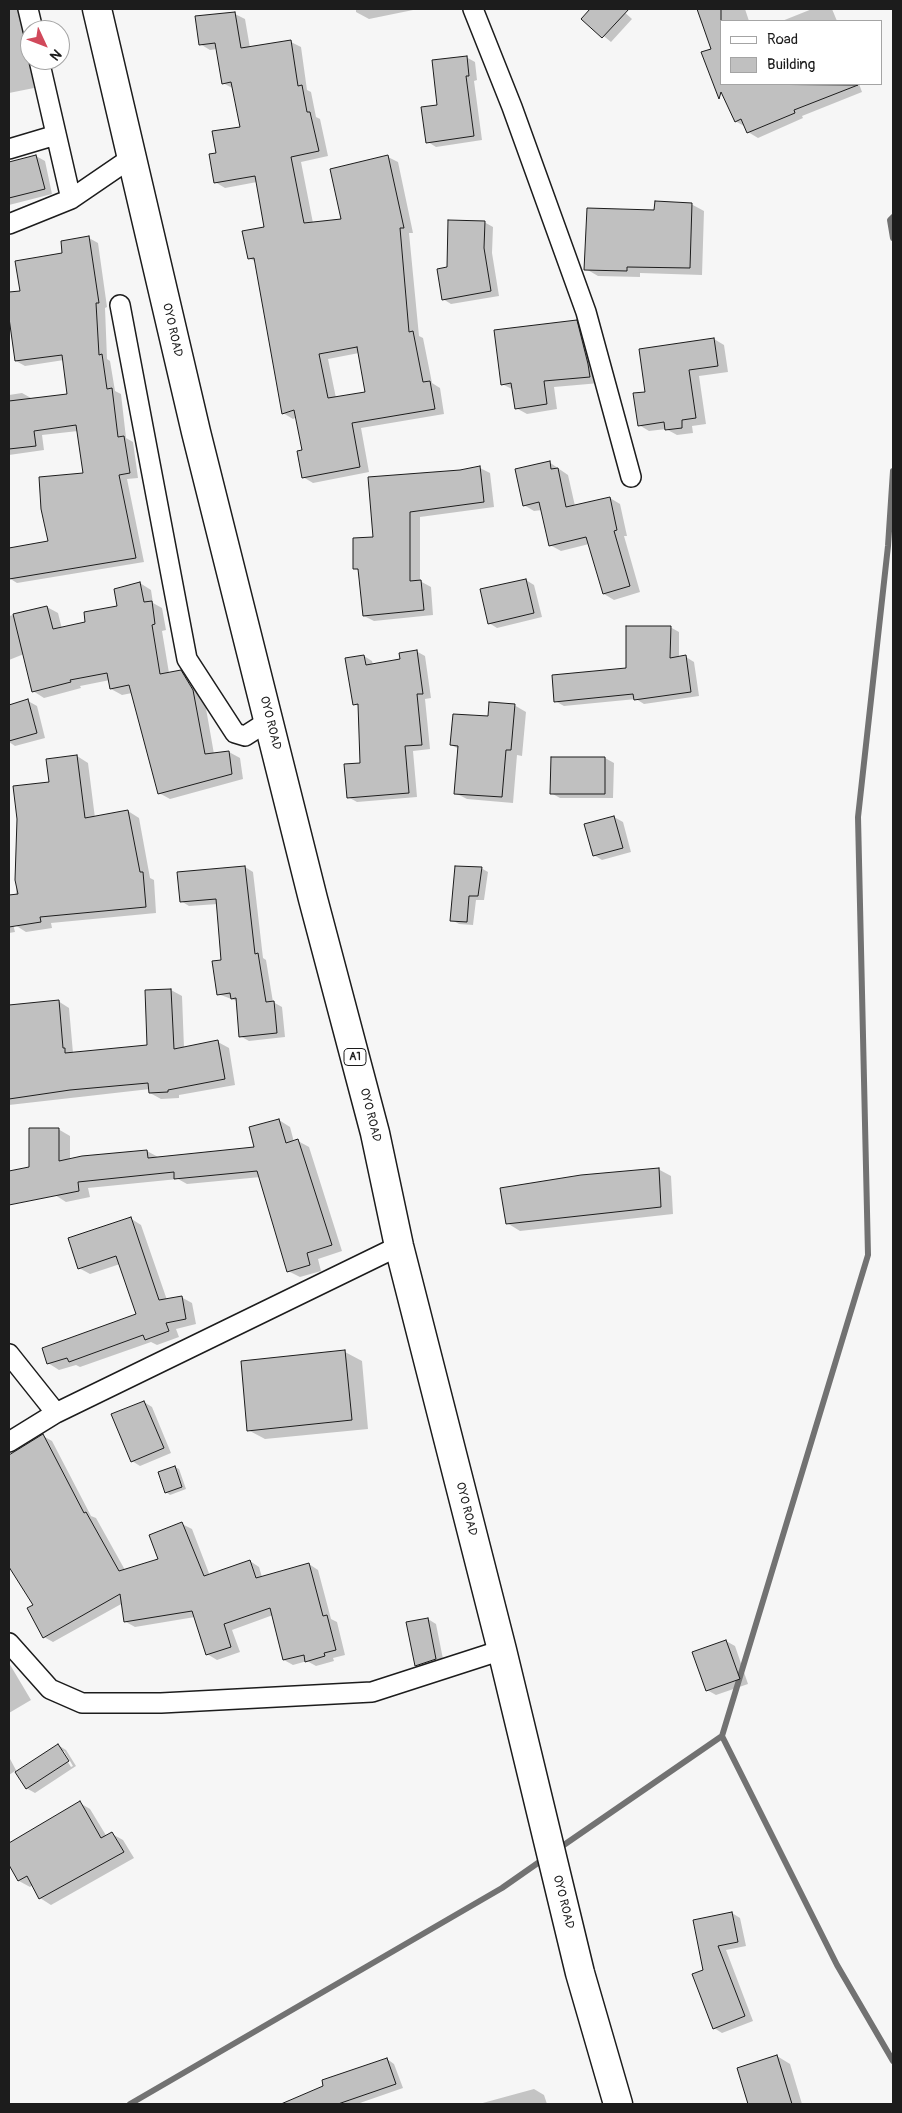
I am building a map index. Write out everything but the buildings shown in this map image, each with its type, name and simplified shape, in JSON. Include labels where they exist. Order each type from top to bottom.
[{"type":"highway","name":"OYO ROAD","points":[[97,9],[196,432],[270,720],[315,908],[375,1133],[400,1246],[502,1650],[580,1973],[618,2104]]},
{"type":"street","points":[[473,9],[512,107],[586,312],[631,477]]},
{"type":"street","points":[[41,70],[70,199]]},
{"type":"street","points":[[9,149],[56,135]]},
{"type":"street","points":[[9,224],[70,199],[131,158]]},
{"type":"street","points":[[120,305],[187,659],[235,733],[244,736],[270,720]]},
{"type":"street","points":[[9,1442],[56,1413],[400,1246]]},
{"type":"street","points":[[9,1357],[56,1413]]},
{"type":"street","points":[[9,1643],[50,1689],[82,1703],[171,1702],[372,1692],[502,1650]]},
{"type":"waterway","points":[[893,217],[890,220],[893,238]]},
{"type":"waterway","points":[[893,471],[888,546],[858,817],[868,1255],[722,1736],[837,1965],[893,2061]]},
{"type":"waterway","points":[[558,1849],[722,1736]]},
{"type":"waterway","points":[[130,2104],[502,1888],[545,1858]]}]
